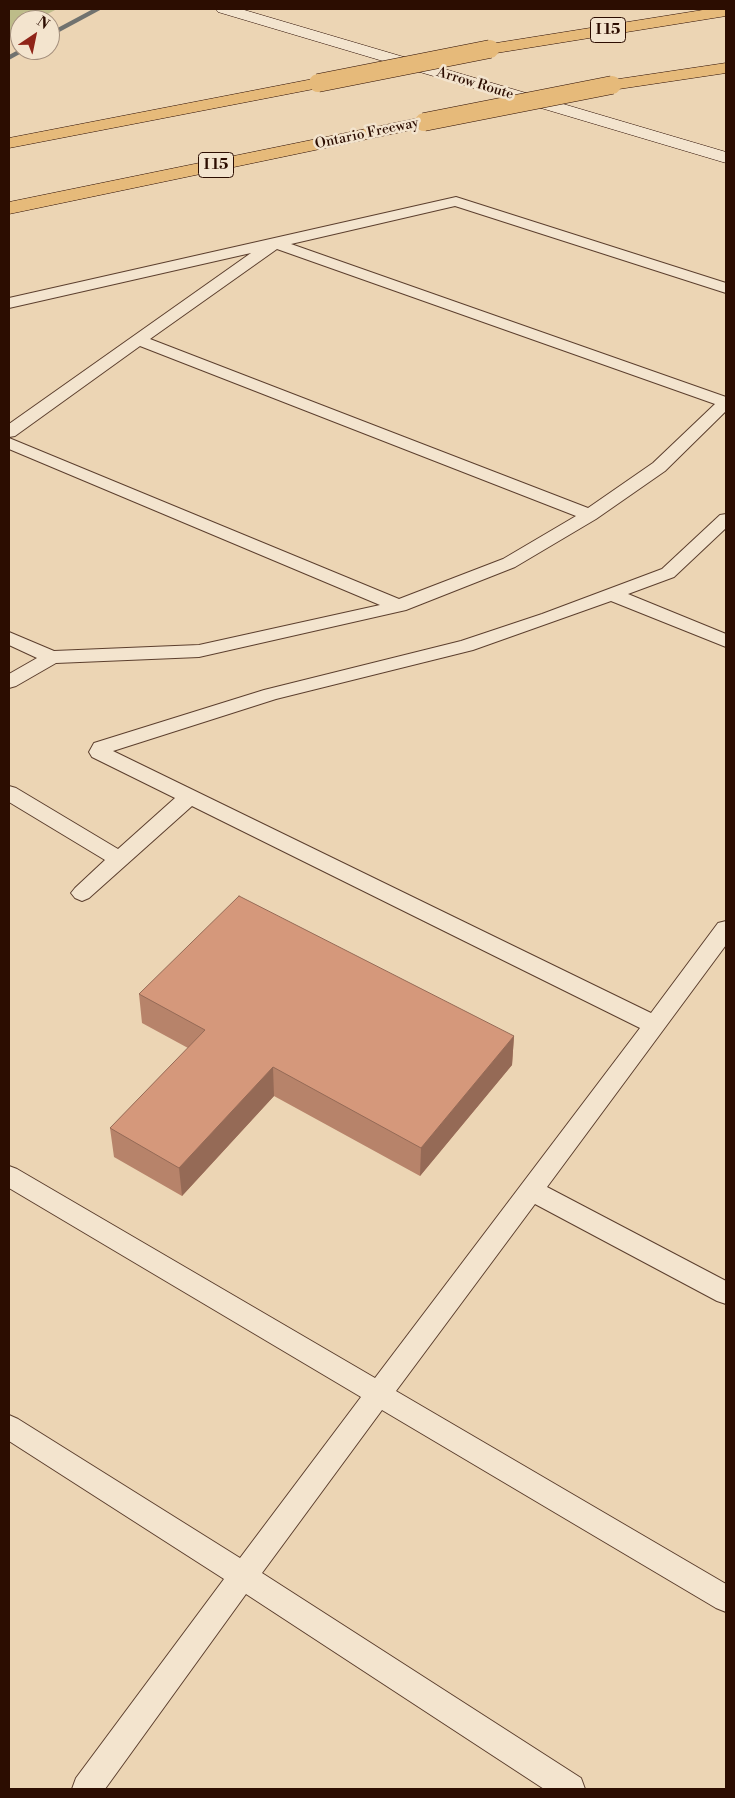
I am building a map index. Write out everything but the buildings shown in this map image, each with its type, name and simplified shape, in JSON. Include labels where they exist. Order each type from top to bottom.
[{"type":"highway","name":"I 15","points":[[9,143],[490,49],[726,11]]},
{"type":"highway","name":"Ontario Freeway","points":[[9,208],[612,85],[726,68]]},
{"type":"main road","name":"Arrow Route","points":[[224,9],[726,158]]},
{"type":"lane","points":[[9,303],[456,201],[726,288]]},
{"type":"lane","points":[[9,432],[275,243]]},
{"type":"lane","points":[[9,638],[52,657],[199,651],[399,606],[509,564],[590,514],[659,467],[726,402],[275,243]]},
{"type":"lane","points":[[138,340],[590,514]]},
{"type":"lane","points":[[9,443],[399,606]]},
{"type":"lane","points":[[654,1025],[99,752],[101,748],[271,694],[466,646],[668,573],[726,519]]},
{"type":"lane","points":[[611,594],[726,641]]},
{"type":"lane","points":[[9,682],[52,657]]},
{"type":"lane","points":[[9,793],[119,860]]},
{"type":"lane","points":[[82,893],[189,797]]},
{"type":"lane","points":[[87,1789],[726,930]]},
{"type":"lane","points":[[9,1176],[726,1599]]},
{"type":"lane","points":[[531,1190],[726,1293]]},
{"type":"lane","points":[[9,1427],[244,1576],[570,1789]]},
{"type":"shaded area","points":[[9,9],[57,9],[10,10],[9,35]]},
{"type":"waterway","points":[[60,30],[98,9]]}]
